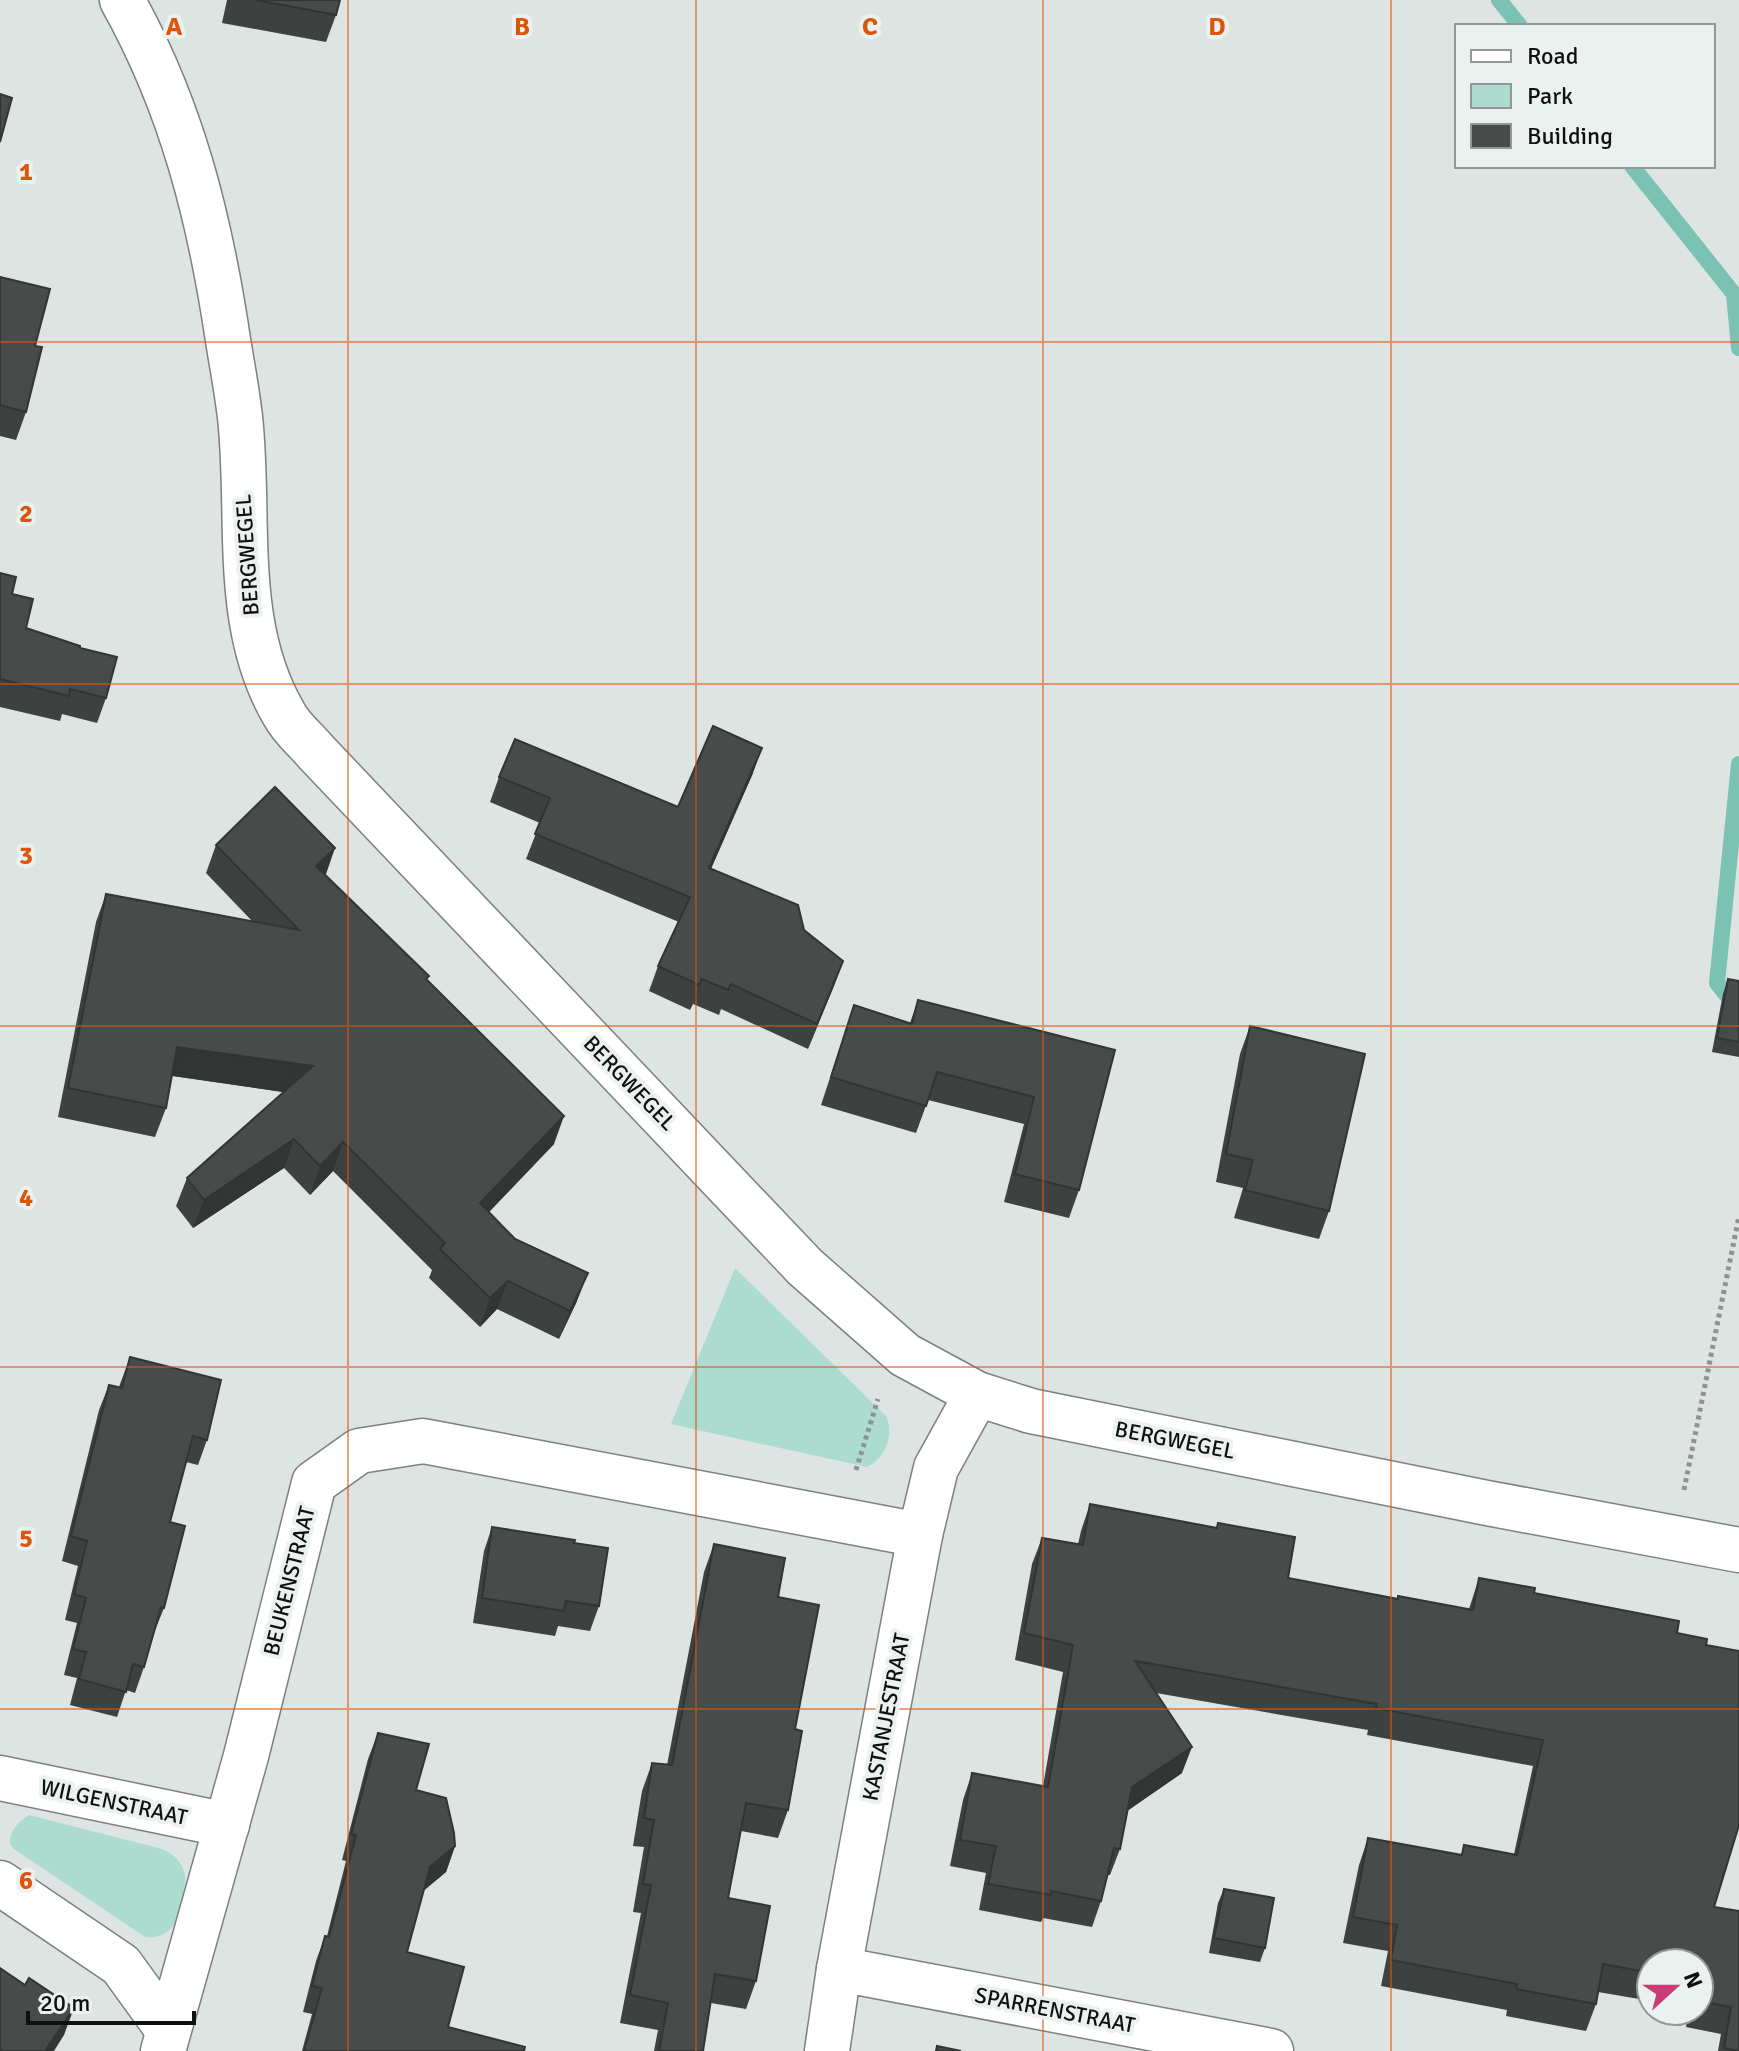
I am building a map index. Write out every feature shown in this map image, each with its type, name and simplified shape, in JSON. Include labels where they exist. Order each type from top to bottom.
[{"type":"street","name":"BERGWEGEL","points":[[122,0],[182,132],[205,213],[240,418],[247,591],[253,636],[267,679],[285,717],[805,1267],[905,1355],[977,1394],[1031,1411],[1487,1503],[1739,1550]]},
{"type":"street","name":"KASTANJESTRAAT","points":[[827,2051],[839,1969],[920,1535],[936,1468],[977,1394]]},
{"type":"street","name":"BEUKENSTRAAT","points":[[165,2040],[227,1825],[314,1483],[359,1451],[423,1441],[920,1535]]},
{"type":"street","name":"WILGENSTRAAT","points":[[0,1778],[227,1825]]},
{"type":"street","points":[[0,1883],[121,1965],[165,2040]]},
{"type":"street","name":"SPARRENSTRAAT","points":[[839,1969],[1271,2051]]},
{"type":"path","points":[[1674,1536],[1739,1216]]},
{"type":"path","points":[[841,1519],[881,1387],[905,1355]]},
{"type":"green space","points":[[735,1268],[886,1416],[889,1438],[883,1452],[873,1463],[867,1467],[671,1424]]},
{"type":"green space","points":[[29,1815],[162,1849],[173,1855],[181,1864],[185,1882],[173,1926],[160,1936],[145,1937],[14,1849],[10,1844],[13,1831]]},
{"type":"building","points":[[256,0],[340,0],[336,15]]},
{"type":"building","points":[[0,94],[12,98],[0,142]]},
{"type":"building","points":[[0,277],[50,289],[35,346],[42,347],[26,412],[0,405]]},
{"type":"building","points":[[0,573],[16,577],[12,594],[33,599],[26,628],[80,648],[117,657],[106,698],[70,689],[69,696],[0,679]]},
{"type":"building","points":[[713,726],[762,748],[709,868],[798,905],[804,930],[843,961],[817,1024],[731,984],[728,990],[702,979],[699,985],[658,966],[690,897],[535,834],[550,798],[499,777],[515,739],[678,807]]},
{"type":"building","points":[[275,787],[335,848],[316,866],[429,976],[426,979],[564,1116],[480,1203],[515,1239],[588,1273],[570,1311],[508,1281],[490,1298],[440,1249],[445,1243],[343,1142],[320,1166],[294,1139],[204,1200],[187,1178],[313,1066],[177,1047],[166,1108],[68,1088],[106,894],[299,930],[216,845]]},
{"type":"building","points":[[1728,979],[1739,981],[1739,1042],[1717,1038]]},
{"type":"building","points":[[918,1000],[1115,1050],[1079,1190],[1015,1174],[1034,1097],[937,1072],[926,1106],[831,1077],[854,1005],[912,1024]]},
{"type":"building","points":[[1250,1026],[1365,1054],[1329,1211],[1245,1190],[1253,1160],[1226,1154]]},
{"type":"building","points":[[130,1357],[221,1380],[207,1440],[193,1436],[170,1522],[185,1526],[164,1608],[161,1607],[144,1667],[133,1664],[126,1692],[79,1679],[86,1652],[73,1649],[86,1598],[74,1594],[87,1541],[71,1536],[109,1385],[122,1388]]},
{"type":"building","points":[[1090,1504],[1217,1528],[1218,1523],[1295,1537],[1288,1578],[1473,1610],[1479,1578],[1535,1588],[1534,1593],[1679,1621],[1677,1633],[1707,1639],[1706,1645],[1739,1651],[1739,1825],[1714,1907],[1739,1911],[1739,2051],[1724,2048],[1731,2007],[1715,2004],[1715,1947],[1635,1947],[1635,1970],[1603,1964],[1596,2004],[1516,1989],[1517,1984],[1391,1960],[1397,1925],[1353,1917],[1368,1838],[1462,1855],[1464,1845],[1517,1855],[1543,1740],[1376,1708],[1377,1704],[1135,1661],[1192,1747],[1132,1787],[1120,1849],[1114,1848],[1101,1901],[1051,1891],[1051,1895],[988,1884],[996,1846],[960,1840],[972,1773],[1048,1787],[1073,1645],[1024,1633],[1042,1538],[1083,1545]]},
{"type":"building","points":[[492,1527],[608,1548],[599,1606],[566,1601],[564,1611],[482,1598]]},
{"type":"building","points":[[714,1544],[785,1558],[778,1597],[819,1605],[795,1729],[802,1731],[788,1810],[746,1803],[728,1898],[770,1906],[756,1981],[715,1974],[703,2051],[659,2051],[668,2003],[630,1995],[651,1885],[643,1884],[654,1820],[644,1818],[652,1763],[672,1765]]},
{"type":"building","points":[[378,1733],[429,1744],[416,1790],[446,1798],[454,1833],[455,1846],[430,1867],[407,1952],[464,1967],[448,2027],[525,2047],[524,2051],[304,2051],[322,1988],[312,1986],[325,1936],[329,1937],[356,1835],[351,1834]]},
{"type":"building","points":[[1224,1889],[1274,1898],[1265,1948],[1214,1938]]},
{"type":"building","points":[[0,1968],[25,1985],[29,1978],[74,2008],[45,2051],[0,2051]]},
{"type":"building","points":[[937,2046],[961,2051],[936,2051]]},
{"type":"waterway","points":[[1499,0],[1518,24]]},
{"type":"waterway","points":[[1634,168],[1734,294],[1739,348]]},
{"type":"waterway","points":[[1729,998],[1717,983],[1739,764]]}]
